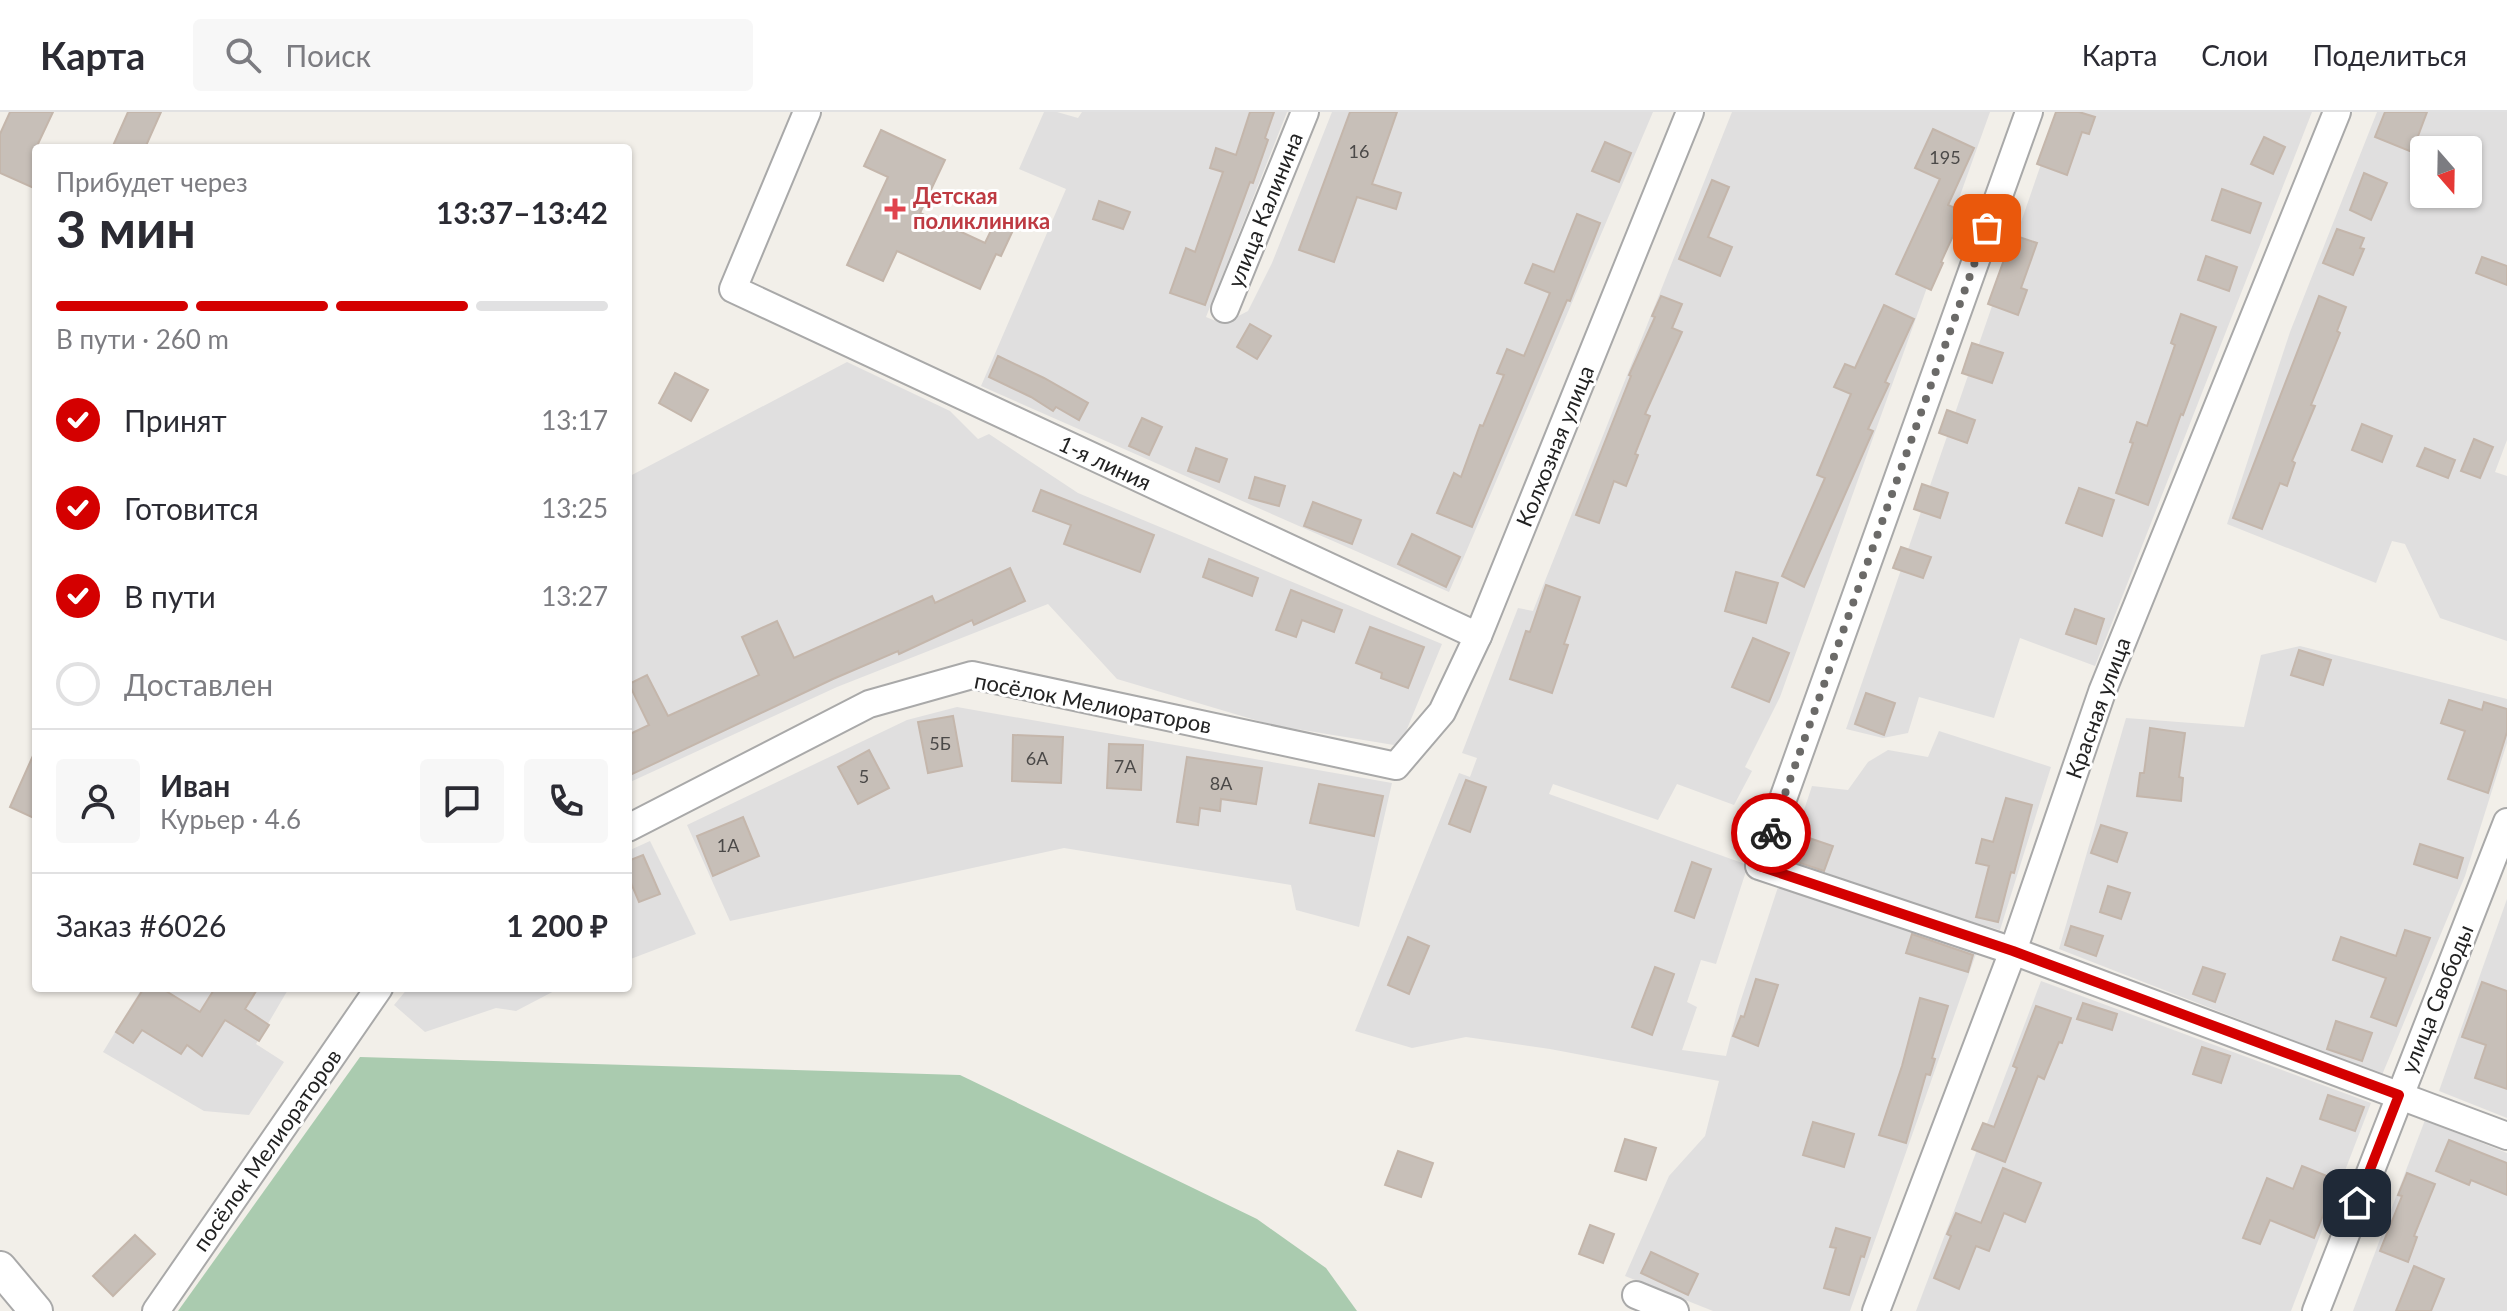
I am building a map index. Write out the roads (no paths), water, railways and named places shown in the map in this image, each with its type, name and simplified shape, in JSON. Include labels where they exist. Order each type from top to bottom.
[{"type":"street","name":"улица Калинина","points":[[1225,309],[1305,112]]},
{"type":"street","name":"Колхозная улица","points":[[1396,766],[1442,712],[1478,636],[1690,112]]},
{"type":"street","points":[[2029,112],[1759,866],[2013,951],[2507,1136]]},
{"type":"street","name":"Красная улица","points":[[1876,1311],[2013,951],[2102,692],[2337,112]]},
{"type":"street","name":"1-я линия","points":[[801,114],[733,289],[1478,636]]},
{"type":"street","name":"посёлок Мелиораторов","points":[[632,826],[869,704],[972,675],[1396,766]]},
{"type":"street","name":"улица Свободы","points":[[2316,1311],[2507,822]]},
{"type":"street","name":"посёлок Мелиораторов","points":[[156,1311],[376,992]]},
{"type":"street","points":[[0,1268],[36,1311]]},
{"type":"street","points":[[1636,1295],[1675,1311]]},
{"type":"place","name":"Детская поликлиника","points":[[895,209]]}]
